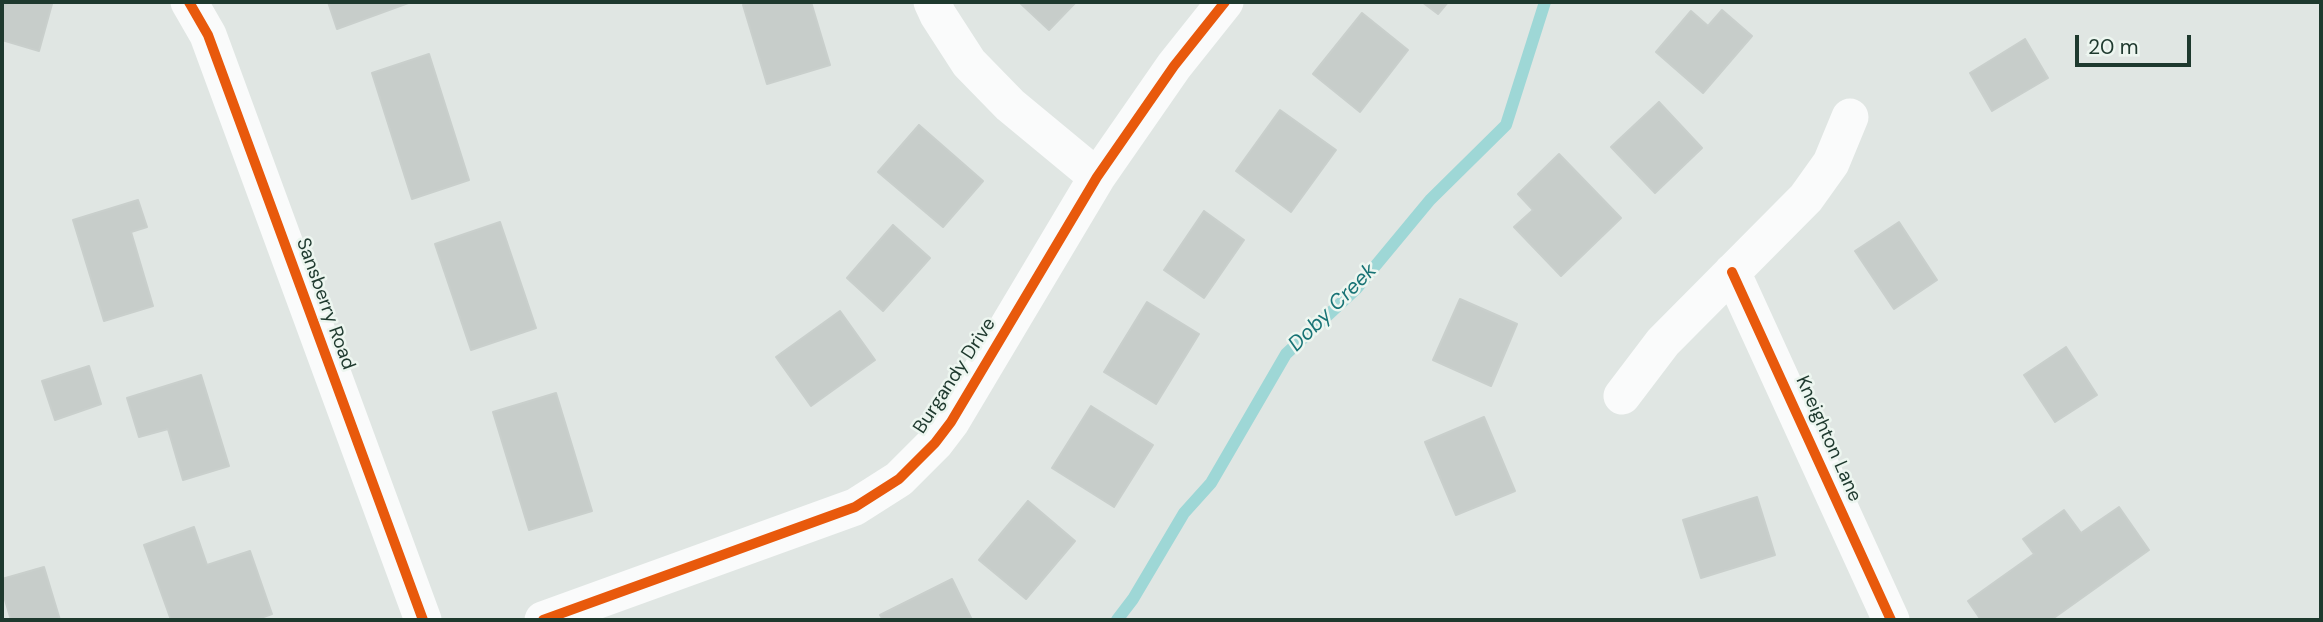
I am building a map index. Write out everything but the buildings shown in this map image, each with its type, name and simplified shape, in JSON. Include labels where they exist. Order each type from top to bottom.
[{"type":"street","name":"Sansberry Road","points":[[190,2],[208,35],[423,620]]},
{"type":"street","points":[[932,2],[970,63],[1010,105],[1097,177]]},
{"type":"street","name":"Burgandy Drive","points":[[542,620],[855,507],[899,480],[935,443],[951,422],[1097,177],[1174,65],[1225,2]]},
{"type":"street","points":[[1622,396],[1663,342],[1806,198],[1831,163],[1850,117]]},
{"type":"street","name":"Kneighton Lane","points":[[1732,272],[1891,620]]},
{"type":"waterway","name":"Doby Creek","points":[[1117,620],[1133,599],[1184,513],[1211,483],[1286,354],[1357,288],[1430,200],[1506,125],[1545,2]]},
{"type":"cycle path","points":[[189,2],[208,35],[423,620]]},
{"type":"cycle path","points":[[543,620],[855,507],[899,479],[935,443],[951,422],[1097,177],[1174,66],[1225,2]]},
{"type":"cycle path","points":[[1732,272],[1891,620]]}]
